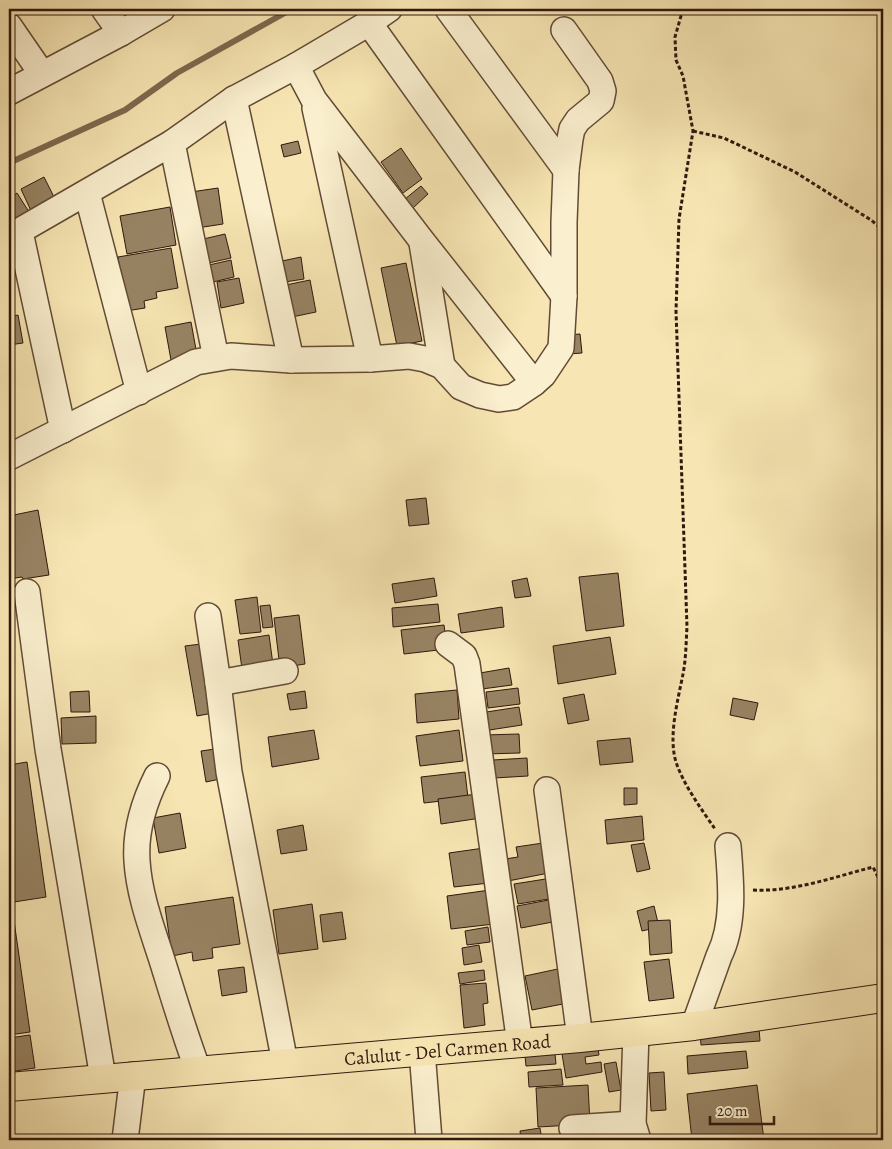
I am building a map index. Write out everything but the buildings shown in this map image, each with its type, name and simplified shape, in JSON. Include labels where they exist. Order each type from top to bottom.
[{"type":"main road","name":"Calulut - Del Carmen Road","points":[[9,1087],[580,1038],[694,1026],[883,998]]},
{"type":"street","points":[[104,9],[121,33]]},
{"type":"street","points":[[9,92],[121,33],[162,9]]},
{"type":"street","points":[[63,430],[15,235],[172,142],[234,99],[296,66],[389,9]]},
{"type":"street","points":[[448,9],[566,170]]},
{"type":"street","points":[[369,23],[564,296]]},
{"type":"street","points":[[9,26],[42,74]]},
{"type":"street","points":[[9,456],[196,362],[216,358],[231,356],[291,360],[370,359],[408,356],[425,358],[442,366],[461,387],[480,395],[499,399],[513,397],[534,383],[543,374],[560,348],[564,296],[566,170],[572,129],[578,120],[601,101],[603,91],[600,81],[564,30]]},
{"type":"street","points":[[296,66],[314,100],[422,242],[534,383]]},
{"type":"street","points":[[234,99],[291,360]]},
{"type":"street","points":[[314,100],[370,359]]},
{"type":"street","points":[[172,142],[216,358]]},
{"type":"street","points":[[88,193],[139,392]]},
{"type":"street","points":[[422,242],[442,366]]},
{"type":"street","points":[[27,592],[48,749],[103,1078]]},
{"type":"street","points":[[208,616],[229,772],[285,1063]]},
{"type":"street","points":[[448,644],[464,656],[467,664],[520,1044]]},
{"type":"street","points":[[218,683],[285,671]]},
{"type":"street","points":[[157,776],[148,795],[143,813],[138,838],[137,861],[145,907],[182,1026],[198,1070]]},
{"type":"street","points":[[547,790],[580,1038]]},
{"type":"street","points":[[694,1026],[730,926],[728,846]]},
{"type":"street","points":[[572,1128],[635,1132],[636,1032]]},
{"type":"street","points":[[422,1051],[429,1140]]},
{"type":"street","points":[[125,1140],[133,1075]]},
{"type":"path","points":[[683,9],[675,37],[676,60],[683,76],[693,131],[679,219],[676,311],[687,627],[684,672],[678,697],[674,743],[676,762],[684,780],[720,837],[728,846]]},
{"type":"path","points":[[693,131],[724,138],[795,172],[871,220],[883,230]]},
{"type":"path","points":[[730,880],[747,889],[770,891],[799,886],[873,867],[883,887]]},
{"type":"waterway","points":[[9,163],[125,110],[177,73],[292,9]]}]
